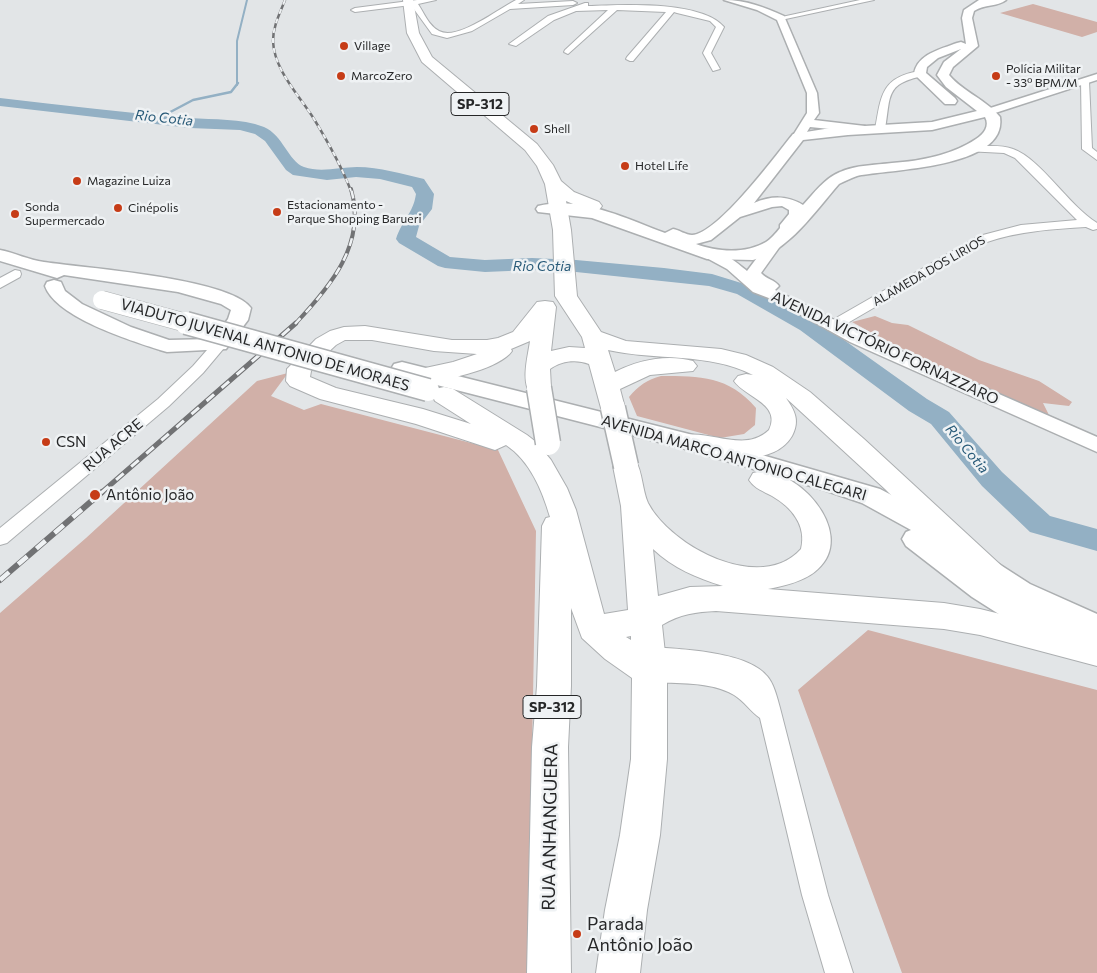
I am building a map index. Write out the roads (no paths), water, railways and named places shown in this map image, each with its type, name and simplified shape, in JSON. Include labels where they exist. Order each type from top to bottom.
[{"type":"main road","points":[[922,67],[962,44],[961,9],[967,4],[982,0]]},
{"type":"main road","points":[[547,196],[594,210],[613,211],[692,240],[752,255],[774,245],[834,181],[850,173],[922,164],[972,147],[988,137],[994,127],[993,117],[950,84],[943,75],[946,67],[972,46],[967,18],[970,8],[979,4],[1001,0]]},
{"type":"main road","name":"SP-312","points":[[407,4],[415,40],[427,59],[531,147],[545,165],[547,196],[563,255],[555,284],[545,307],[539,377],[542,451]]},
{"type":"main road","points":[[922,67],[946,67]]},
{"type":"main road","points":[[922,67],[977,128],[979,133],[972,147]]},
{"type":"main road","points":[[709,245],[798,137],[820,133],[932,126],[988,112]]},
{"type":"main road","name":"SP-312","points":[[473,117],[511,149]]},
{"type":"main road","points":[[771,172],[772,187],[780,194],[797,198],[823,193]]},
{"type":"main road","points":[[547,196],[568,196],[594,210]]},
{"type":"main road","points":[[543,230],[547,196]]},
{"type":"main road","points":[[736,213],[772,201],[792,204],[797,208],[797,215],[788,225],[789,229]]},
{"type":"main road","name":"AVENIDA VICTÓRIO FORNAZZARO","points":[[594,210],[709,245]]},
{"type":"main road","points":[[0,255],[40,267],[108,295]]},
{"type":"main road","points":[[40,267],[162,285],[231,300],[241,308],[240,315],[219,345],[166,346],[124,331],[75,308],[57,294],[54,286]]},
{"type":"main road","points":[[5,276],[108,295]]},
{"type":"main road","name":"SP-312","points":[[555,284],[566,296],[597,348],[611,397],[635,506],[649,664],[648,768],[640,836],[626,910],[618,973]]},
{"type":"main road","name":"VIADUTO JUVENAL ANTONIO DE MORAES","points":[[108,295],[424,382]]},
{"type":"main road","name":"VIADUTO JUVENAL ANTONIO DE MORAES","points":[[108,295],[424,382]]},
{"type":"main road","points":[[424,382],[447,371],[480,362],[501,351],[529,328],[545,307]]},
{"type":"main road","points":[[518,338],[499,344],[462,346],[374,334],[344,334],[332,338],[299,369],[298,381],[329,394],[542,451]]},
{"type":"main road","points":[[539,377],[557,357],[575,354],[590,356],[597,348],[611,346],[717,355],[738,359],[770,374],[864,453],[994,578]]},
{"type":"main road","points":[[611,397],[629,373],[642,369],[679,365],[703,368],[748,381],[774,400],[782,412],[784,423],[781,434],[773,442],[764,446],[730,448],[689,442]]},
{"type":"main road","points":[[424,382],[526,447],[542,451]]},
{"type":"main road","name":"AVENIDA MARCO ANTONIO CALEGARI","points":[[424,382],[689,442],[871,496],[909,516],[942,538],[994,578],[1039,602],[1097,627]]},
{"type":"main road","name":"AVENIDA MARCO ANTONIO CALEGARI","points":[[424,382],[827,497],[875,516],[910,536],[982,589],[1026,616],[1097,652]]},
{"type":"main road","name":"RUA ANHANGUERA","points":[[542,451],[556,492],[556,566],[550,747],[549,973]]},
{"type":"main road","points":[[635,506],[663,540],[690,560],[709,569],[737,576],[761,578],[778,576],[807,562],[812,557],[818,542],[814,524],[805,507],[790,494],[764,480]]},
{"type":"main road","points":[[556,492],[576,561],[585,606],[593,628],[617,650],[649,664]]},
{"type":"main road","points":[[593,628],[613,627],[644,619],[667,606],[690,600],[716,598],[944,616],[1007,628],[1097,652]]},
{"type":"street","points":[[362,0],[353,13],[433,0]]},
{"type":"street","points":[[407,4],[437,34],[452,34],[473,28],[506,7],[521,0]]},
{"type":"street","points":[[728,0],[760,8],[781,18],[871,0]]},
{"type":"street","points":[[836,0],[855,4]]},
{"type":"street","points":[[506,7],[592,1]]},
{"type":"street","points":[[513,44],[551,18],[592,1]]},
{"type":"street","points":[[574,9],[616,7],[698,14],[712,18],[720,24],[720,30],[707,53],[716,69]]},
{"type":"street","points":[[568,52],[616,7]]},
{"type":"street","points":[[630,59],[671,11]]},
{"type":"street","points":[[781,18],[812,92],[813,113],[798,137]]},
{"type":"street","points":[[808,123],[874,130],[889,89],[898,78],[922,67]]},
{"type":"street","points":[[988,112],[1097,77]]},
{"type":"street","points":[[1085,80],[1087,149],[1097,157]]},
{"type":"street","points":[[972,147],[1015,154],[1075,214],[1092,226]]},
{"type":"street","name":"ALAMEDA DOS LIRIOS","points":[[834,325],[983,239],[997,234],[1025,229],[1092,226]]},
{"type":"street","name":"AVENIDA VICTÓRIO FORNAZZARO","points":[[709,245],[759,289],[834,325],[856,338],[1097,445]]},
{"type":"street","points":[[774,245],[767,257],[755,270],[753,274],[756,278],[807,304],[823,314],[834,325]]},
{"type":"street","name":"RUA ACRE","points":[[0,538],[59,491],[169,397],[193,375],[219,345]]},
{"type":"street","points":[[649,664],[718,678],[739,685],[757,698],[771,716],[796,820],[839,973]]},
{"type":"waterway","points":[[237,84],[237,41],[247,0]]},
{"type":"waterway","points":[[159,118],[193,100],[231,92],[237,84]]},
{"type":"waterway","name":"Rio Cotia","points":[[0,102],[190,123],[241,125],[260,131],[271,138],[292,166],[299,171],[327,175],[356,172],[380,174],[418,183],[425,194],[423,209],[410,225],[406,239],[445,262],[485,266],[532,264],[576,266],[664,274],[712,280],[744,290],[808,325],[918,405],[940,418],[992,479],[1040,524],[1097,540]]},
{"type":"railway","points":[[285,0],[274,30],[274,52],[282,72],[314,119],[339,163],[351,191]]},
{"type":"railway","points":[[296,323],[332,280],[350,246],[354,228],[355,209],[351,189]]},
{"type":"railway","points":[[101,493],[296,323]]},
{"type":"railway","points":[[0,580],[102,492]]},
{"type":"place","name":"Village","points":[[344,46]]},
{"type":"place","name":"MarcoZero","points":[[341,76]]},
{"type":"place","name":"Polícia Militar - 33º BPM/M","points":[[996,76]]},
{"type":"place","name":"Shell","points":[[534,129]]},
{"type":"place","name":"Hotel Life","points":[[625,166]]},
{"type":"place","name":"Magazine Luiza","points":[[77,181]]},
{"type":"place","name":"Cinépolis","points":[[118,208]]},
{"type":"place","name":"Estacionamento - Parque Shopping Barueri","points":[[277,212]]},
{"type":"place","name":"Sonda Supermercado","points":[[15,214]]},
{"type":"place","name":"CSN","points":[[46,442]]},
{"type":"place","name":"Antônio João","points":[[95,495]]},
{"type":"place","name":"Parada Antônio João","points":[[577,934]]}]
